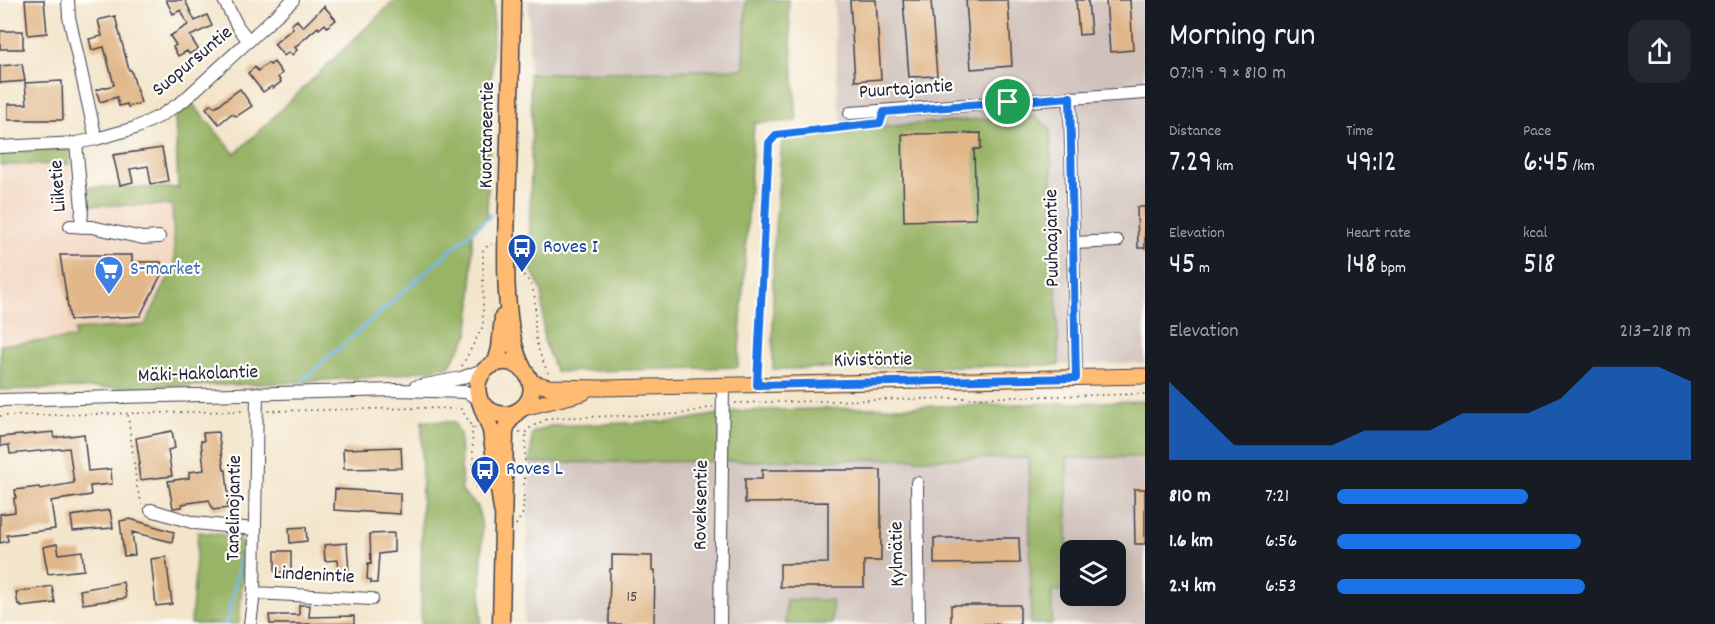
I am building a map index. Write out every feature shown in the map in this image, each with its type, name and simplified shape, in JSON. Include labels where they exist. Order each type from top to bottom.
[{"type":"highway","name":"Kuortaneentie","points":[[512,0],[507,266],[513,345],[527,376]]},
{"type":"highway","name":"Kuortaneentie","points":[[491,366],[500,348],[507,266]]},
{"type":"highway","points":[[501,624],[505,432],[507,424],[530,396],[527,376],[511,363],[491,366],[479,379],[477,386],[491,431],[502,510]]},
{"type":"highway","points":[[481,401],[494,414],[501,416],[520,410]]},
{"type":"main road","name":"Kivistöntie","points":[[527,376],[549,394]]},
{"type":"main road","name":"Kivistöntie","points":[[520,410],[549,394],[603,388],[1145,376]]},
{"type":"street","points":[[68,0],[69,17],[96,139]]},
{"type":"street","points":[[224,0],[238,27],[249,41]]},
{"type":"street","name":"Suopursuntie","points":[[0,147],[96,139],[135,128],[160,116],[183,101],[293,0]]},
{"type":"street","name":"Puurtajantie","points":[[850,114],[1145,93]]},
{"type":"street","name":"Puuhaajantie","points":[[1070,97],[1076,378]]},
{"type":"street","name":"Liiketie","points":[[76,142],[81,208],[76,227],[92,227],[143,238],[159,237]]},
{"type":"street","points":[[1073,243],[1117,241]]},
{"type":"street","name":"Mäki-Hakolantie","points":[[397,390],[461,378],[491,366]]},
{"type":"street","name":"Roveksentie","points":[[720,624],[723,386]]},
{"type":"street","name":"Mäki-Hakolantie","points":[[0,400],[397,390],[466,392],[481,401]]},
{"type":"street","name":"Tanelinojantie","points":[[250,624],[254,592],[257,393]]},
{"type":"street","name":"Kylmätie","points":[[917,483],[919,624]]},
{"type":"street","points":[[151,510],[195,524],[254,529]]},
{"type":"street","name":"Lindenintie","points":[[254,592],[372,598]]},
{"type":"path","points":[[757,385],[769,143],[776,135],[880,123],[884,112]]},
{"type":"path","points":[[461,378],[461,368],[465,358],[483,326],[483,249],[488,244],[507,240]]},
{"type":"path","points":[[507,266],[527,278],[533,287],[537,346],[549,376],[549,418]]},
{"type":"path","points":[[128,414],[137,488],[142,504],[151,510]]},
{"type":"path","points":[[472,426],[474,483],[477,489],[502,510]]},
{"type":"path","points":[[502,538],[520,521],[523,513],[526,432]]},
{"type":"shaded area","points":[[529,0],[746,0],[744,69],[529,74]]},
{"type":"shaded area","points":[[834,0],[1145,0],[1145,363],[1059,365],[1050,128],[1032,115],[843,130],[838,100]]},
{"type":"shaded area","points":[[70,164],[74,204],[172,205],[175,264],[146,325],[75,330],[76,338],[0,345],[0,165]]},
{"type":"shaded area","points":[[1145,457],[1145,624],[524,624],[530,463]]},
{"type":"green space","points":[[395,0],[494,0],[487,217],[472,232],[472,304],[468,335],[449,366],[389,376],[266,384],[0,390],[0,345],[75,338],[75,330],[145,325],[175,264],[172,205],[86,205],[84,187],[178,188],[175,117],[192,103],[235,154]]},
{"type":"green space","points":[[746,0],[788,0],[797,121],[754,123],[738,367],[556,372],[544,341],[542,291],[529,265],[532,115],[529,74],[744,69]]},
{"type":"green space","points":[[1032,115],[1050,128],[1059,365],[773,369],[773,256],[782,140],[843,130]]},
{"type":"green space","points":[[70,149],[70,164],[0,165],[0,152]]},
{"type":"green space","points":[[1145,401],[1145,457],[1067,458],[1067,540],[1060,540],[1060,591],[1052,591],[1052,624],[1031,624],[1029,458],[530,463],[532,433],[550,426],[679,421],[736,411]]},
{"type":"green space","points":[[422,421],[454,422],[460,434],[462,492],[478,507],[482,528],[481,624],[421,624]]},
{"type":"green space","points":[[198,532],[235,536],[243,544],[239,624],[191,624]]},
{"type":"green space","points":[[786,600],[832,600],[832,624],[786,624]]},
{"type":"building","points":[[25,0],[44,0],[47,33],[28,35]]},
{"type":"building","points":[[166,0],[185,0],[195,21],[207,15],[212,26],[190,36],[198,49],[189,54],[187,51],[178,56],[173,47],[176,45],[170,36],[188,25],[181,10],[173,14]]},
{"type":"building","points":[[850,0],[876,0],[881,79],[855,81]]},
{"type":"building","points":[[903,0],[931,0],[937,76],[909,77]]},
{"type":"building","points":[[966,0],[1008,0],[1012,66],[971,69]]},
{"type":"building","points":[[1076,0],[1088,0],[1091,34],[1079,35]]},
{"type":"building","points":[[1106,0],[1130,0],[1133,50],[1110,52]]},
{"type":"building","points":[[324,6],[336,20],[327,27],[325,24],[319,29],[318,27],[295,47],[297,50],[292,55],[289,52],[284,56],[274,44],[293,28],[291,25],[297,20],[303,27]]},
{"type":"building","points":[[115,16],[129,70],[131,70],[141,103],[128,107],[127,104],[119,106],[117,97],[100,102],[96,90],[114,85],[104,47],[92,50],[89,39],[102,36],[98,20]]},
{"type":"building","points":[[0,31],[23,31],[23,49],[0,49]]},
{"type":"building","points":[[274,62],[282,73],[278,77],[281,82],[263,92],[248,73],[255,67],[258,71],[268,63],[270,65]]},
{"type":"building","points":[[22,64],[25,81],[0,83],[0,66]]},
{"type":"building","points":[[62,81],[63,120],[8,120],[8,104],[27,104],[25,83]]},
{"type":"building","points":[[240,89],[252,106],[237,116],[231,114],[219,124],[206,108],[211,104],[214,107],[218,105]]},
{"type":"building","points":[[981,133],[981,149],[974,149],[976,219],[904,221],[902,134]]},
{"type":"building","points":[[162,148],[168,181],[151,184],[148,166],[130,169],[133,182],[120,185],[113,155]]},
{"type":"building","points":[[1137,207],[1145,207],[1145,248],[1138,248]]},
{"type":"building","name":"S-market","points":[[60,255],[132,255],[132,262],[161,262],[161,275],[140,316],[70,320]]},
{"type":"building","points":[[172,431],[175,448],[168,450],[172,476],[140,480],[136,438]]},
{"type":"building","points":[[54,432],[54,438],[84,434],[88,471],[111,469],[112,484],[90,486],[91,495],[51,501],[55,529],[7,535],[8,541],[0,543],[0,514],[15,512],[15,490],[39,487],[40,489],[74,483],[69,448],[10,454],[9,445],[0,446],[0,437]]},
{"type":"building","points":[[218,432],[224,470],[226,470],[228,508],[213,510],[209,500],[182,504],[182,507],[173,508],[168,481],[189,478],[189,472],[204,470],[201,441],[204,441],[203,433]]},
{"type":"building","points":[[401,447],[402,468],[344,469],[343,449]]},
{"type":"building","points":[[762,470],[881,470],[881,561],[864,561],[864,587],[780,587],[780,564],[828,563],[828,502],[745,503],[745,479],[762,479]]},
{"type":"building","points":[[335,489],[400,493],[400,514],[334,510]]},
{"type":"building","points":[[1134,489],[1145,489],[1145,544],[1135,544]]},
{"type":"building","points":[[110,510],[113,528],[73,531],[71,516]]},
{"type":"building","points":[[130,519],[174,532],[172,542],[132,532],[135,555],[124,556],[120,521]]},
{"type":"building","points":[[306,527],[307,541],[290,543],[289,528]]},
{"type":"building","points":[[394,533],[394,552],[379,554],[377,583],[371,583],[371,580],[367,579],[368,563],[371,564],[370,534]]},
{"type":"building","points":[[934,538],[1019,538],[1020,563],[934,564]]},
{"type":"building","points":[[347,543],[349,573],[339,574],[338,560],[325,561],[324,545]]},
{"type":"building","points":[[57,544],[59,554],[82,551],[84,570],[48,574],[43,547]]},
{"type":"building","points":[[275,551],[291,551],[291,572],[275,572]]},
{"type":"building","points":[[612,555],[652,556],[652,570],[655,570],[654,624],[609,624]]},
{"type":"building","points":[[166,557],[172,604],[156,606],[151,559]]},
{"type":"building","points":[[123,582],[126,598],[83,604],[80,590]]},
{"type":"building","points":[[52,586],[55,603],[21,607],[21,604],[18,605],[16,592]]},
{"type":"building","points":[[299,605],[310,605],[309,617],[354,616],[354,624],[270,624],[269,615],[299,615]]},
{"type":"building","points":[[951,605],[1020,605],[1020,624],[951,624]]},
{"type":"waterway","points":[[303,380],[491,215]]},
{"type":"waterway","points":[[226,624],[242,551]]},
{"type":"place","name":"Roves I","points":[[522,274]]},
{"type":"place","name":"S-market","points":[[109,296]]},
{"type":"place","name":"Roves L","points":[[485,496]]},
{"type":"route","points":[[1070,97],[1076,378],[757,385],[769,143],[776,135],[880,123],[884,112],[1008,102],[1070,97]]}]
